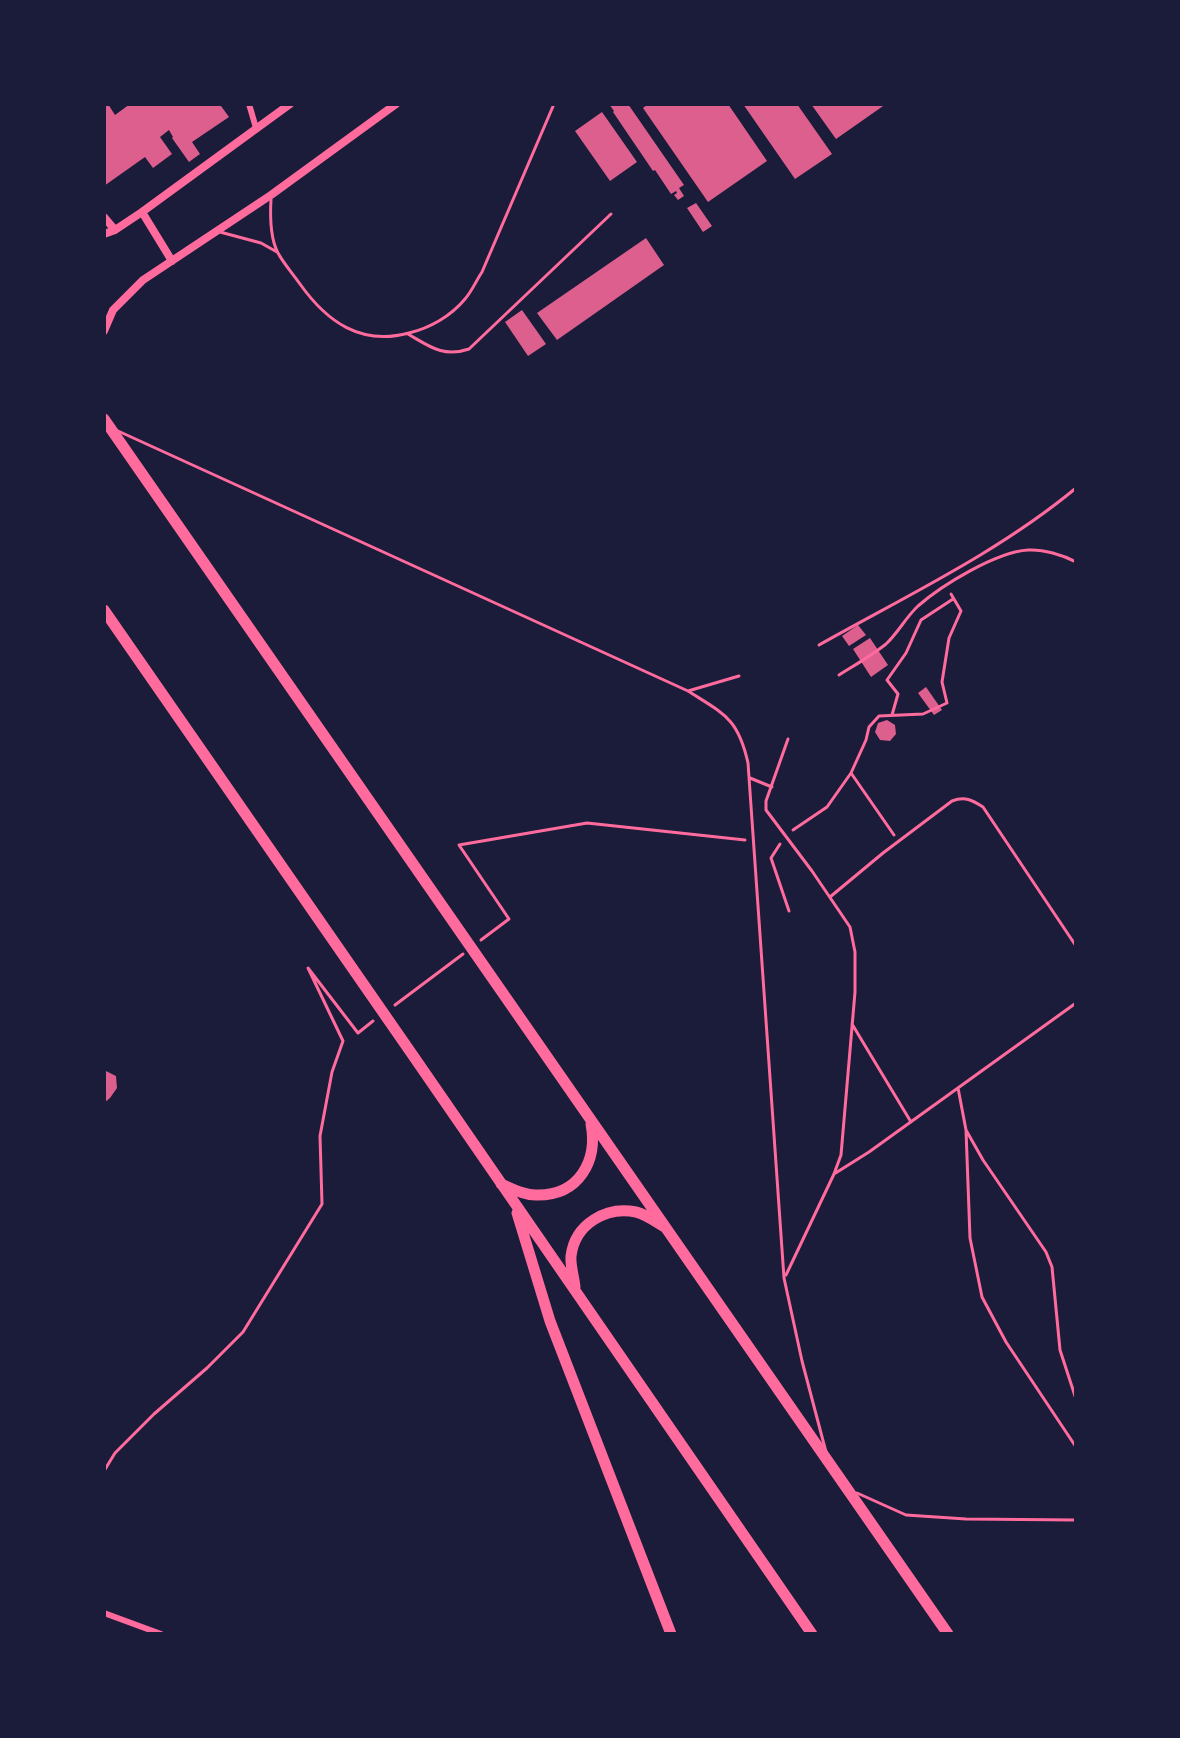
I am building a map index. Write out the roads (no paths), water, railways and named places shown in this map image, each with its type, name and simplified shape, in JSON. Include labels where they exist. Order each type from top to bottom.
[{"type":"highway","points":[[107,424],[948,1634]]},
{"type":"highway","points":[[104,610],[812,1634]]},
{"type":"highway","points":[[501,1184],[535,1196],[555,1193],[573,1184],[586,1169],[593,1150],[590,1118]]},
{"type":"highway","points":[[513,1201],[550,1321],[671,1634]]},
{"type":"highway","points":[[576,1289],[571,1256],[579,1234],[595,1218],[617,1210],[640,1212],[667,1228]]},
{"type":"street","points":[[249,104],[256,128]]},
{"type":"street","points":[[104,234],[142,212],[290,104]]},
{"type":"street","points":[[104,331],[113,310],[143,280],[271,195],[396,104]]},
{"type":"street","points":[[142,212],[172,261]]},
{"type":"street","points":[[104,217],[115,230]]},
{"type":"street","points":[[104,1613],[161,1634]]},
{"type":"lane","points":[[271,195],[270,215],[277,252],[329,317],[345,328],[367,336],[393,338],[422,330],[448,316],[466,298],[482,272],[554,104]]},
{"type":"lane","points":[[408,334],[437,351],[469,349],[611,214]]},
{"type":"lane","points":[[217,231],[253,240],[277,252]]},
{"type":"lane","points":[[107,424],[688,691],[725,714],[736,727],[750,778],[784,1278],[802,1361],[831,1467]]},
{"type":"lane","points":[[819,645],[977,556],[1045,514],[1076,488]]},
{"type":"lane","points":[[839,675],[888,642],[918,606],[946,585],[983,565],[1015,552],[1031,550],[1076,562]]},
{"type":"lane","points":[[688,691],[739,676]]},
{"type":"lane","points":[[784,1278],[841,1155],[855,992],[855,952],[850,927],[766,810],[766,801],[788,739]]},
{"type":"lane","points":[[750,778],[772,787]]},
{"type":"lane","points":[[830,897],[952,801],[962,797],[983,807],[1076,946]]},
{"type":"lane","points":[[834,1174],[1076,1003]]},
{"type":"lane","points":[[852,1024],[911,1122]]},
{"type":"lane","points":[[958,1088],[966,1130],[970,1238],[982,1297],[1006,1342],[1076,1447]]},
{"type":"lane","points":[[966,1130],[1046,1252],[1052,1267],[1060,1350],[1076,1399]]},
{"type":"lane","points":[[848,1490],[906,1515],[1076,1520]]}]
